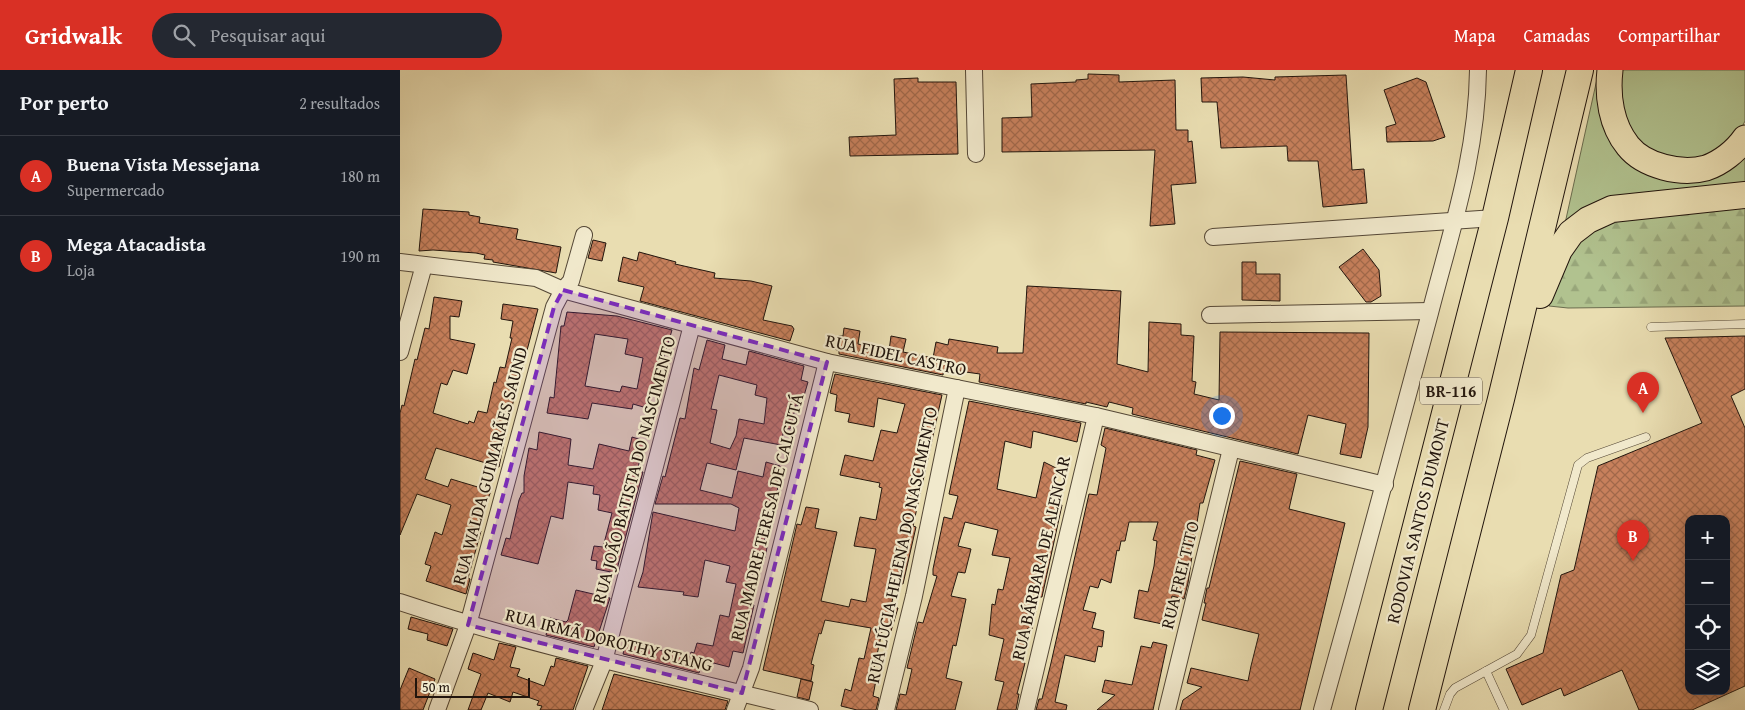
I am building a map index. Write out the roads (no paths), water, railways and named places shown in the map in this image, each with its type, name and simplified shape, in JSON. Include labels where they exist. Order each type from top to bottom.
[{"type":"highway","name":"RODOVIA SANTOS DUMONT","points":[[1369,710],[1495,218],[1529,70]]},
{"type":"highway","name":"BR-116","points":[[1422,710],[1501,399],[1580,70]]},
{"type":"highway","points":[[1501,399],[1550,270],[1571,233],[1588,220],[1612,209],[1745,195]]},
{"type":"main road","points":[[1610,70],[1610,106],[1618,130],[1629,148],[1650,163],[1675,169],[1706,168],[1725,158],[1745,138]]},
{"type":"street","points":[[974,70],[976,154]]},
{"type":"street","points":[[1322,710],[1456,220],[1473,146],[1478,106],[1478,70]]},
{"type":"street","points":[[1213,237],[1495,218]]},
{"type":"street","name":"RUA WALDA GUIMARÃES SAUND","points":[[437,710],[468,625],[554,307],[563,290],[571,281],[584,235]]},
{"type":"street","name":"RUA FIDEL CASTRO","points":[[400,262],[536,278],[563,290],[827,362],[1096,416],[1385,485]]},
{"type":"street","points":[[400,352],[424,265]]},
{"type":"street","points":[[1210,315],[1430,311]]},
{"type":"street","name":"RUA JOÃO BATISTA DO NASCIMENTO","points":[[584,710],[604,661],[692,324]]},
{"type":"street","name":"RUA MADRE TERESA DE CALCUTÁ","points":[[735,710],[751,668],[827,362]]},
{"type":"street","name":"RUA LÚCIA HELENA DO NASCIMENTO","points":[[886,710],[914,596],[957,388]]},
{"type":"street","name":"RUA BÁRBARA DE ALENCAR","points":[[1026,710],[1096,416]]},
{"type":"street","name":"RUA FREI TITO","points":[[1167,710],[1231,449]]},
{"type":"street","name":"RUA IRMÃ DOROTHY STANG","points":[[400,602],[468,625],[604,661],[810,710]]},
{"type":"lane","points":[[1651,327],[1745,324]]},
{"type":"lane","points":[[1444,710],[1450,694],[1455,688],[1516,654],[1531,635],[1578,465],[1586,458],[1646,436]]},
{"type":"lane","points":[[1486,671],[1504,710]]},
{"type":"place","name":"Buena Vista Messejana","points":[[1643,413]]},
{"type":"place","name":"Mega Atacadista","points":[[1633,561]]}]
